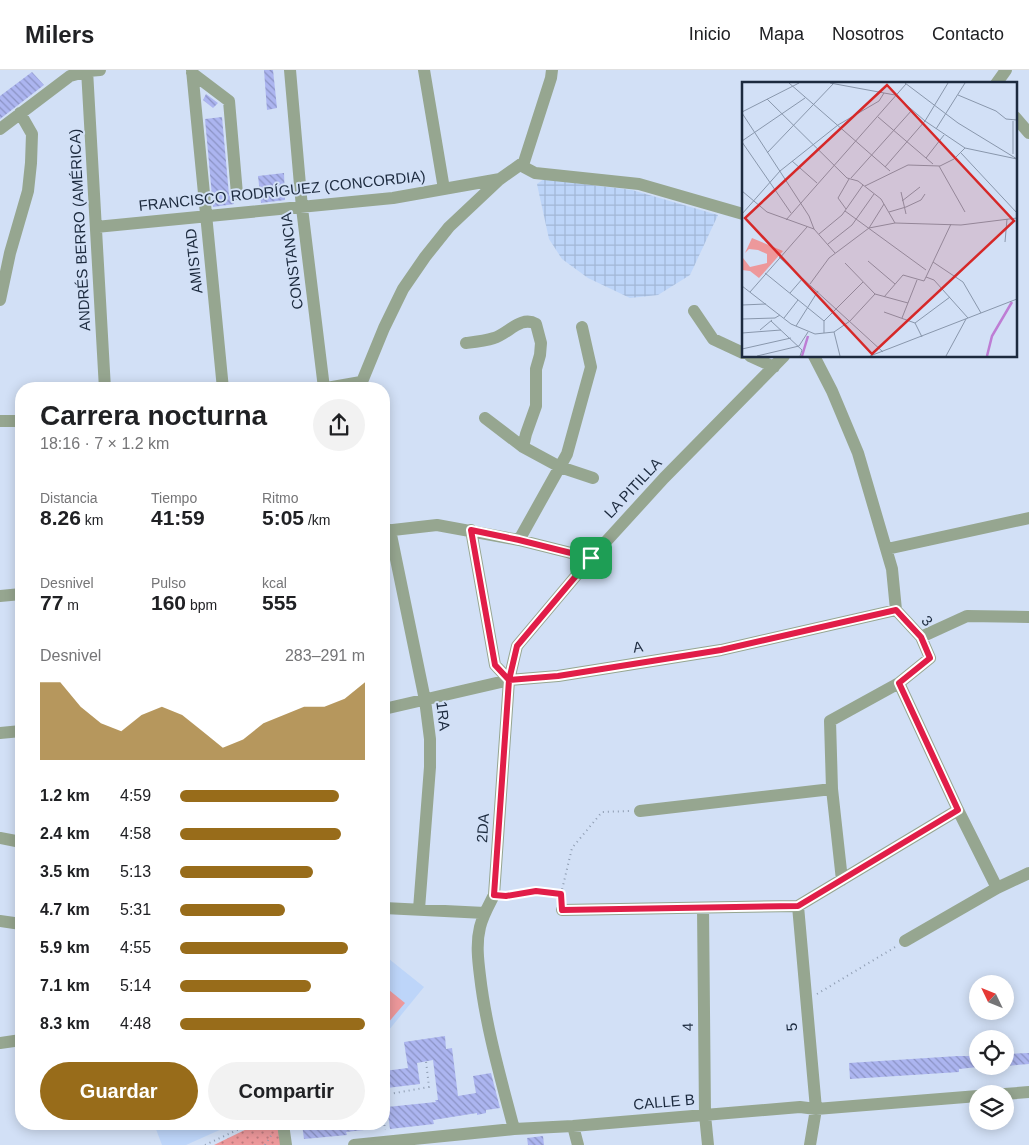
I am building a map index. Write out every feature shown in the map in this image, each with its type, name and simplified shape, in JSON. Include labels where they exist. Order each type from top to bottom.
[{"type":"street","points":[[0,129],[70,76],[92,70]]},
{"type":"street","name":"ANDRÉS BERRO (AMÉRICA)","points":[[92,70],[96,226],[105,382]]},
{"type":"street","name":"CONSTANCIA","points":[[290,70],[302,208],[321,382]]},
{"type":"street","points":[[424,70],[444,189]]},
{"type":"street","points":[[361,382],[403,289],[425,257],[450,227],[500,179],[524,162],[552,78],[552,70]]},
{"type":"street","points":[[997,82],[1006,70]]},
{"type":"street","points":[[192,72],[228,101],[237,194]]},
{"type":"street","name":"AMISTAD","points":[[192,72],[222,382]]},
{"type":"street","points":[[0,300],[10,254],[28,191],[31,163],[32,134],[20,113]]},
{"type":"street","points":[[1016,118],[1029,133]]},
{"type":"street","points":[[520,165],[535,173],[639,184],[742,214]]},
{"type":"street","name":"FRANCISCO RODRÍGUEZ (CONCORDIA)","points":[[96,226],[393,198],[500,179]]},
{"type":"street","points":[[694,311],[713,339],[742,353]]},
{"type":"street","points":[[466,343],[495,338],[522,322],[531,320],[536,324],[541,343],[536,370],[536,406],[526,434],[524,447]]},
{"type":"street","points":[[519,540],[567,454],[591,366],[582,327]]},
{"type":"street","points":[[754,358],[774,368]]},
{"type":"street","name":"LA PITILLA","points":[[509,680],[517,646],[591,558],[664,478],[782,358]]},
{"type":"street","points":[[815,358],[832,391],[858,453],[887,549],[892,570],[896,610]]},
{"type":"street","points":[[485,418],[524,447],[560,467],[593,478]]},
{"type":"street","points":[[0,422],[15,421]]},
{"type":"street","points":[[887,549],[1029,518]]},
{"type":"street","points":[[390,531],[438,525],[519,540],[591,558]]},
{"type":"street","points":[[471,530],[495,665],[509,680]]},
{"type":"street","name":"1RA","points":[[390,544],[425,700],[430,739],[430,767],[419,909]]},
{"type":"street","points":[[0,596],[15,595]]},
{"type":"street","name":"A","points":[[390,708],[509,680],[558,676],[721,650],[896,610]]},
{"type":"street","name":"3","points":[[896,610],[921,637],[930,658],[899,683]]},
{"type":"street","points":[[921,637],[967,616],[1029,617]]},
{"type":"street","name":"2DA","points":[[509,680],[494,895],[480,928],[478,957],[482,994],[490,1034],[514,1129]]},
{"type":"street","points":[[842,880],[832,789],[830,721],[899,683],[958,810],[997,888]]},
{"type":"street","points":[[0,733],[15,732]]},
{"type":"street","points":[[640,811],[832,789]]},
{"type":"street","points":[[562,910],[798,906],[958,810]]},
{"type":"street","points":[[0,838],[15,841]]},
{"type":"street","points":[[905,941],[997,888],[1029,873]]},
{"type":"street","name":"5","points":[[798,906],[816,1108],[810,1145]]},
{"type":"street","points":[[390,908],[485,913]]},
{"type":"street","name":"4","points":[[703,908],[705,1115],[708,1145]]},
{"type":"street","points":[[0,921],[15,923]]},
{"type":"street","points":[[0,1043],[15,1041]]},
{"type":"street","points":[[1014,1093],[1029,1092]]},
{"type":"street","name":"CALLE B","points":[[354,1145],[462,1140],[514,1129],[800,1107],[816,1108],[969,1097]]},
{"type":"street","points":[[572,1126],[578,1145]]},
{"type":"street","points":[[284,1130],[286,1145]]},
{"type":"path","points":[[562,910],[561,894],[572,848],[602,812],[640,811]]},
{"type":"path","points":[[494,895],[506,896],[536,891],[561,894]]},
{"type":"path","points":[[806,1000],[905,941]]},
{"type":"path","points":[[390,1094],[429,1087],[426,1061]]},
{"type":"path","points":[[205,1145],[237,1130]]},
{"type":"shaded area","points":[[544,179],[632,190],[718,215],[690,275],[658,295],[630,298],[588,278],[562,259],[549,239],[537,184]]},
{"type":"shaded area","points":[[390,960],[424,987],[390,1029]]},
{"type":"shaded area","points":[[390,991],[405,1003],[390,1020]]},
{"type":"shaded area","points":[[156,1130],[220,1130],[186,1145],[162,1145]]},
{"type":"shaded area","points":[[245,1130],[280,1130],[281,1145],[214,1145]]},
{"type":"building","points":[[264,70],[273,70],[277,108],[267,110]]},
{"type":"building","points":[[32,72],[44,85],[0,119],[0,96]]},
{"type":"building","points":[[206,94],[218,103],[213,108],[203,100]]},
{"type":"building","points":[[222,117],[229,195],[234,204],[213,207],[205,119]]},
{"type":"building","points":[[284,173],[285,200],[261,203],[258,176]]},
{"type":"building","points":[[445,1036],[446,1049],[452,1048],[458,1096],[476,1093],[473,1076],[491,1073],[500,1108],[486,1110],[486,1113],[477,1115],[477,1113],[433,1120],[434,1124],[390,1129],[390,1107],[436,1102],[435,1100],[438,1100],[433,1060],[417,1063],[420,1084],[390,1088],[390,1070],[408,1068],[404,1042]]},
{"type":"building","points":[[1029,1053],[1029,1064],[1014,1065],[1014,1054]]},
{"type":"building","points":[[969,1056],[969,1068],[959,1069],[959,1072],[850,1079],[849,1063]]},
{"type":"building","points":[[303,1130],[364,1130],[346,1132],[347,1135],[304,1139]]},
{"type":"building","points":[[543,1136],[544,1145],[528,1145],[527,1138]]},
{"type":"route","points":[[591,558],[471,530],[495,665],[509,680],[494,895],[506,896],[536,891],[561,894],[562,910],[798,906],[958,810],[899,683],[930,658],[921,637],[896,610],[721,650],[558,676],[509,680],[517,646],[591,558]]}]
